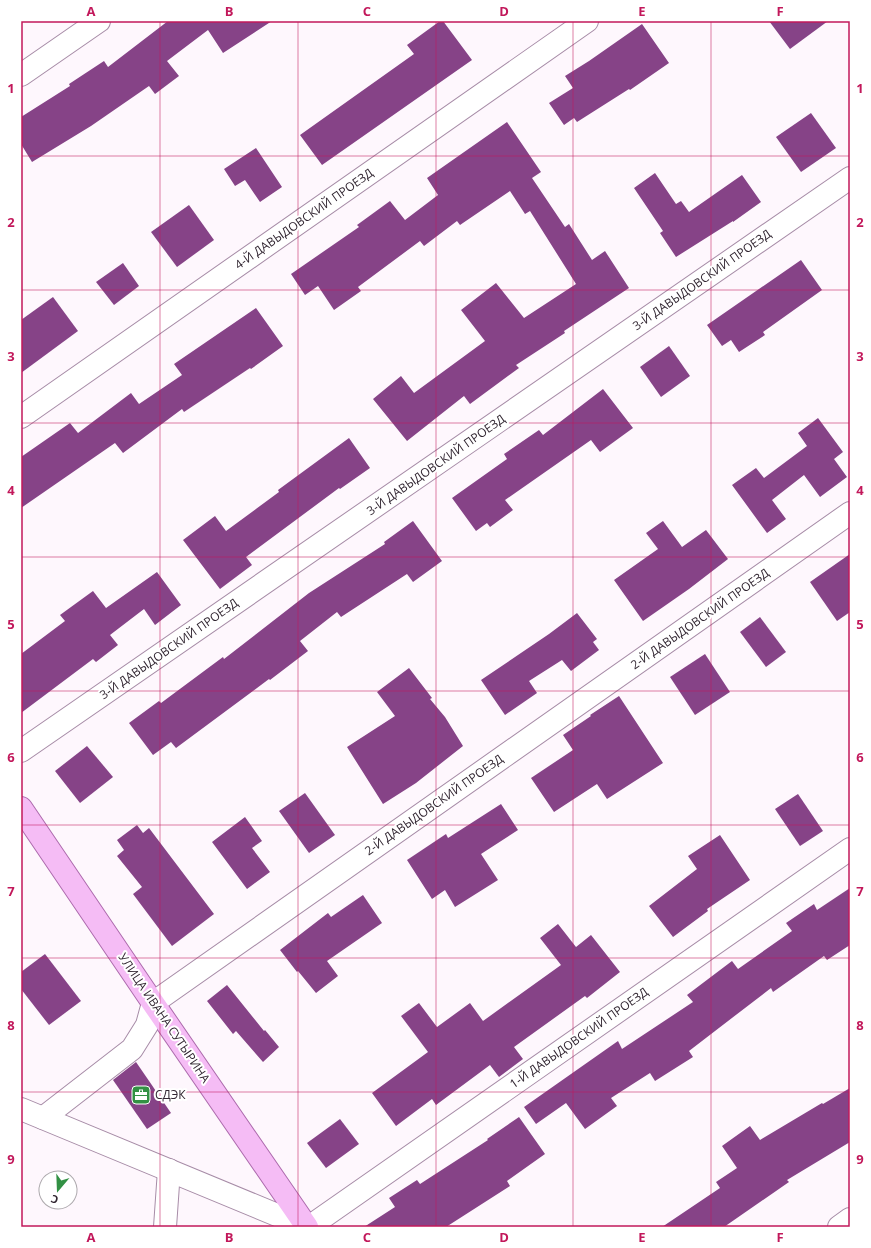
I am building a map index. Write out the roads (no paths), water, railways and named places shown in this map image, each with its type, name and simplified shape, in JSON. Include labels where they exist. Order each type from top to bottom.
[{"type":"main road","name":"УЛИЦА ИВАНА СУТЫРИНА","points":[[21,808],[153,1003],[308,1227]]},
{"type":"street","points":[[21,76],[99,21]]},
{"type":"street","name":"4-Й ДАВЫДОВСКИЙ ПРОЕЗД","points":[[21,417],[587,21]]},
{"type":"street","name":"3-Й ДАВЫДОВСКИЙ ПРОЕЗД","points":[[21,751],[850,178]]},
{"type":"street","name":"2-Й ДАВЫДОВСКИЙ ПРОЕЗД","points":[[153,1003],[850,513]]},
{"type":"street","name":"1-Й ДАВЫДОВСКИЙ ПРОЕЗД","points":[[308,1227],[850,849]]},
{"type":"street","points":[[44,1118],[132,1049],[147,1025],[153,1003]]},
{"type":"street","points":[[21,1109],[308,1227]]},
{"type":"street","points":[[165,1227],[168,1170]]},
{"type":"place","name":"СДЭК","points":[[141,1095]]}]
